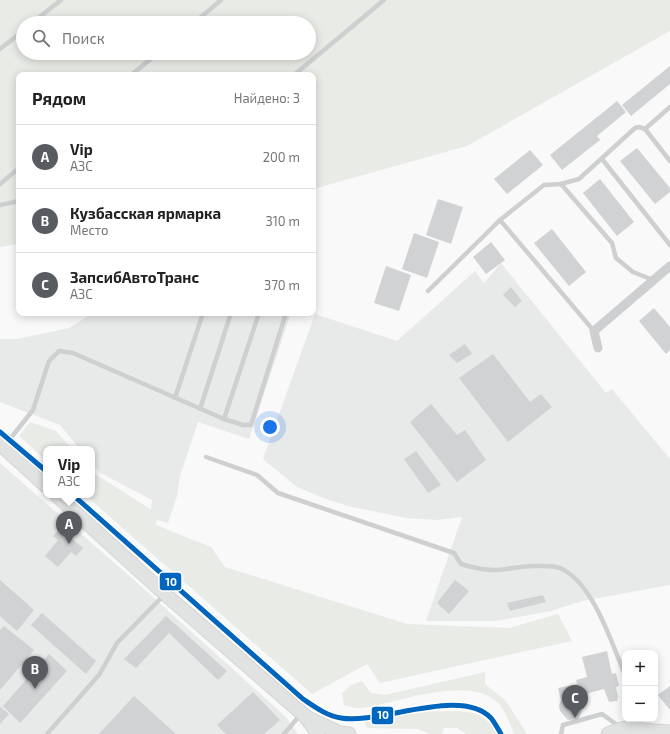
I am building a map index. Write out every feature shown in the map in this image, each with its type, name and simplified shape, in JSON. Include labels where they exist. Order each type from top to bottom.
[{"type":"street","points":[[598,348],[594,331],[670,266]]},
{"type":"street","points":[[2,446],[43,483]]},
{"type":"street","points":[[59,498],[165,594],[303,715],[318,734]]},
{"type":"street","points":[[303,715],[340,733],[349,734]]},
{"type":"street","points":[[608,734],[634,727],[670,732]]},
{"type":"lane","points":[[41,16],[61,0]]},
{"type":"lane","points":[[203,16],[222,0]]},
{"type":"lane","points":[[316,57],[384,0]]},
{"type":"lane","points":[[0,49],[16,36]]},
{"type":"lane","points":[[135,72],[149,60]]},
{"type":"lane","points":[[298,72],[312,60]]},
{"type":"lane","points":[[645,129],[670,107]]},
{"type":"lane","points":[[428,291],[500,220],[544,185],[561,184],[579,179],[635,128],[639,127],[645,129],[670,161]]},
{"type":"lane","points":[[602,159],[670,245]]},
{"type":"lane","points":[[0,184],[16,171]]},
{"type":"lane","points":[[561,184],[612,243],[616,258],[633,272],[653,280]]},
{"type":"lane","points":[[0,205],[16,202]]},
{"type":"lane","points":[[500,220],[594,331]]},
{"type":"lane","points":[[175,398],[202,316]]},
{"type":"lane","points":[[200,409],[230,316]]},
{"type":"lane","points":[[224,419],[258,316]]},
{"type":"lane","points":[[2,446],[10,439],[33,410],[48,361],[59,351],[73,353],[224,419],[243,425],[251,425],[285,316]]},
{"type":"lane","points":[[206,457],[257,475],[278,493],[454,553],[461,564],[494,570],[532,566],[559,568],[573,576],[585,589],[603,623],[622,668]]},
{"type":"lane","points":[[47,734],[99,675],[117,643],[165,594]]},
{"type":"lane","points":[[560,734],[563,726],[602,714],[634,727]]},
{"type":"lane","points":[[284,734],[303,715]]},
{"type":"shaded area","points":[[0,0],[670,0],[670,31],[467,146],[316,188],[316,72],[16,72],[16,244],[0,247]]},
{"type":"shaded area","points":[[501,263],[606,393],[612,389],[670,459],[670,585],[582,601],[551,611],[496,621],[426,621],[462,517],[437,520],[406,518],[348,506],[323,498],[297,487],[263,459],[316,314],[397,341],[475,271],[484,283]]},
{"type":"shaded area","points":[[88,316],[290,316],[249,439],[198,422],[180,476],[177,496],[168,523],[150,518],[152,500],[99,472],[95,467],[95,446],[78,446],[60,425],[0,402],[0,339],[17,339],[69,328]]},
{"type":"shaded area","points":[[30,422],[56,431],[69,446],[43,446],[43,457],[19,436]]},
{"type":"shaded area","points":[[0,463],[134,580],[286,717],[298,734],[0,734]]},
{"type":"shaded area","points":[[95,474],[158,514],[156,525],[211,547],[225,567],[407,624],[509,628],[558,614],[572,641],[380,683],[367,664],[312,694],[88,498],[95,498]]},
{"type":"shaded area","points":[[485,672],[485,684],[506,701],[527,734],[514,734],[506,714],[499,704],[486,695],[470,691],[451,690],[431,693],[359,708],[344,705],[342,693],[351,685],[362,681],[371,693],[385,695]]},
{"type":"shaded area","points":[[449,711],[477,714],[492,726],[496,734],[466,734],[457,728],[444,728],[442,734],[430,734],[418,729],[367,728],[365,723],[374,719],[395,714]]},
{"type":"building","points":[[670,66],[670,84],[631,116],[622,105]]},
{"type":"building","points":[[617,101],[626,112],[597,136],[600,140],[562,170],[550,155]]},
{"type":"building","points":[[637,148],[670,188],[670,192],[655,204],[620,161]]},
{"type":"building","points":[[530,150],[543,165],[507,194],[494,179]]},
{"type":"building","points":[[600,179],[634,222],[617,236],[583,193]]},
{"type":"building","points":[[438,199],[463,207],[451,244],[426,235]]},
{"type":"building","points":[[552,229],[586,272],[569,286],[534,243]]},
{"type":"building","points":[[414,233],[439,242],[427,278],[402,269]]},
{"type":"building","points":[[491,242],[505,260],[486,274],[473,257]]},
{"type":"building","points":[[386,266],[411,275],[399,311],[374,303]]},
{"type":"building","points":[[511,287],[522,301],[515,307],[503,295]]},
{"type":"building","points":[[654,308],[670,327],[670,350],[666,354],[639,321]]},
{"type":"building","points":[[465,344],[472,354],[457,363],[449,355]]},
{"type":"building","points":[[493,354],[530,402],[541,394],[552,407],[508,442],[459,378]]},
{"type":"building","points":[[431,404],[457,435],[465,430],[486,460],[457,482],[410,422]]},
{"type":"building","points":[[416,451],[441,485],[428,493],[404,459]]},
{"type":"building","points":[[60,529],[83,548],[76,556],[71,552],[58,567],[45,556],[58,540],[53,536]]},
{"type":"building","points":[[0,580],[34,610],[17,631],[0,616]]},
{"type":"building","points":[[455,580],[469,591],[449,614],[437,603]]},
{"type":"building","points":[[543,595],[546,602],[510,611],[507,603]]},
{"type":"building","points":[[42,613],[96,661],[86,674],[31,625]]},
{"type":"building","points":[[166,616],[227,671],[218,680],[169,633],[136,668],[124,659]]},
{"type":"building","points":[[4,626],[34,650],[0,690],[0,630]]},
{"type":"building","points":[[607,651],[612,674],[616,673],[619,686],[616,687],[618,696],[617,701],[609,702],[604,689],[582,695],[577,703],[582,711],[580,716],[578,719],[568,720],[560,711],[559,706],[561,700],[558,688],[577,684],[576,680],[587,677],[582,657]]},
{"type":"building","points":[[49,654],[67,671],[20,723],[3,706]]},
{"type":"building","points":[[670,686],[670,710],[658,695]]},
{"type":"building","points":[[253,692],[280,720],[264,734],[226,734],[217,725]]},
{"type":"building","points":[[134,696],[176,734],[99,734]]},
{"type":"building","points":[[0,707],[9,714],[0,724]]},
{"type":"transit line","name":"10","points":[[0,432],[43,468]]},
{"type":"transit line","name":"10","points":[[76,498],[303,699],[321,711],[336,717],[357,719],[440,706],[460,705],[478,709],[491,718],[501,734]]},
{"type":"place","name":"Vip","points":[[69,544]]},
{"type":"place","name":"Кузбасская ярмарка","points":[[35,689]]},
{"type":"place","name":"ЗапсибАвтоТранс","points":[[575,718]]}]
